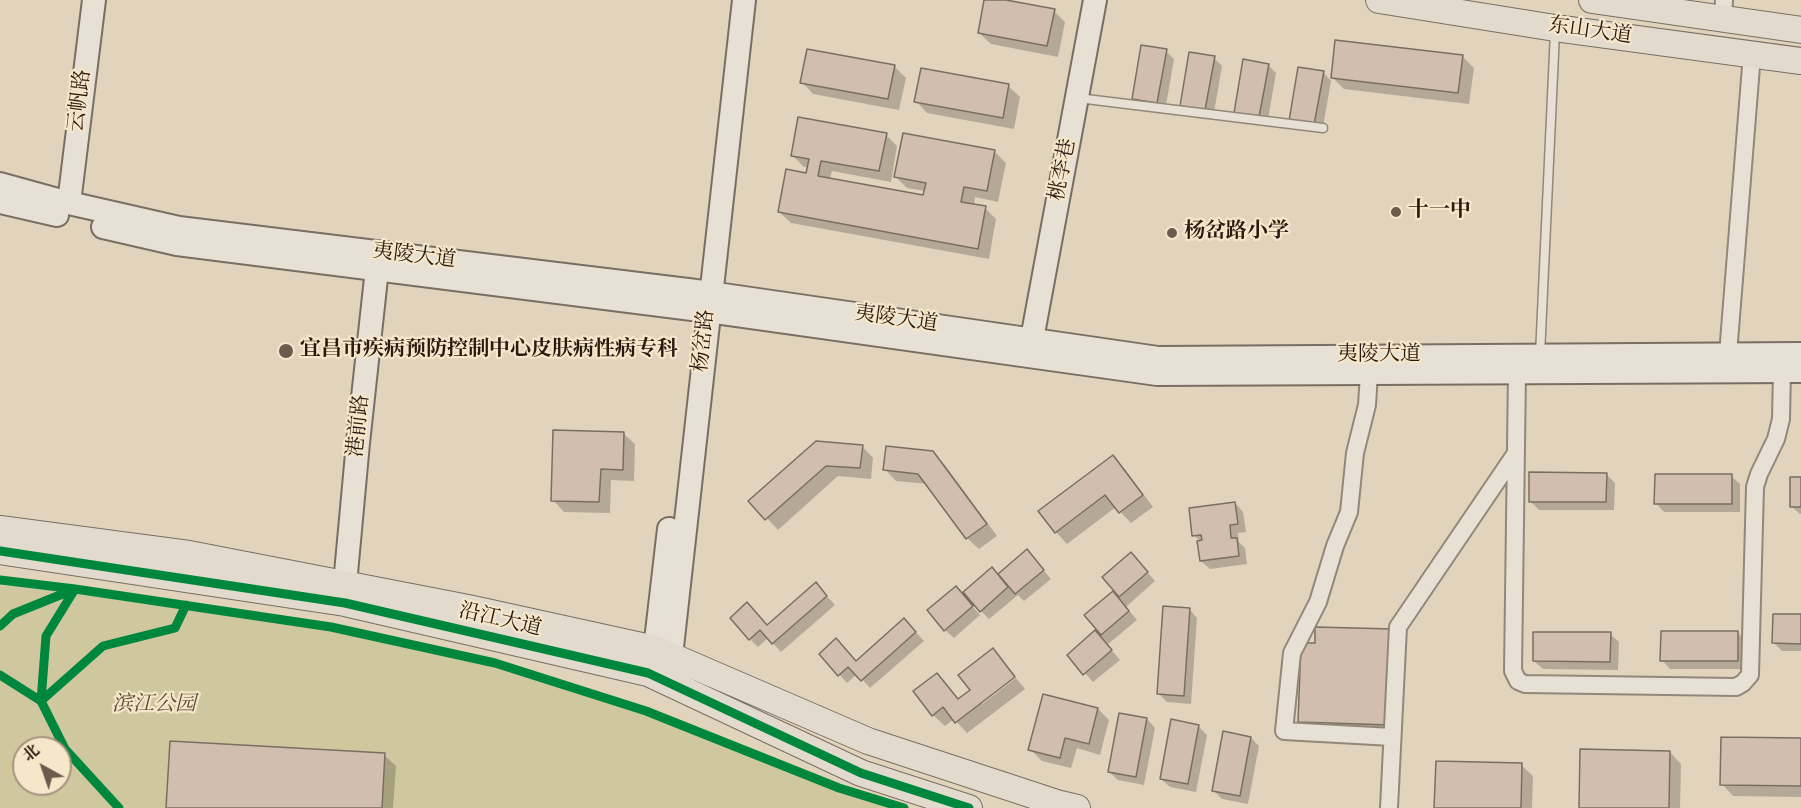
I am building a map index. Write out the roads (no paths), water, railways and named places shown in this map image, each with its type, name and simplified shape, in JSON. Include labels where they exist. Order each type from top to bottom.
[{"type":"main road","name":"云帆路","points":[[69,203],[94,0]]},
{"type":"main road","name":"杨岔路","points":[[703,302],[729,0]]},
{"type":"main road","name":"杨岔路","points":[[659,665],[703,302],[744,0]]},
{"type":"main road","name":"桃李巷","points":[[1032,339],[1095,0]]},
{"type":"main road","name":"东山大道","points":[[1379,0],[1555,28],[1801,61]]},
{"type":"main road","name":"东山大道","points":[[1592,0],[1723,9],[1801,30]]},
{"type":"main road","name":"夷陵大道","points":[[0,184],[69,203],[179,228],[703,302],[1157,374],[1792,371]]},
{"type":"main road","name":"夷陵大道","points":[[0,202],[177,244],[377,269],[703,302],[1032,339],[1158,358],[1801,354]]},
{"type":"main road","name":"港前路","points":[[345,584],[377,269]]},
{"type":"main road","name":"沿江大道","points":[[0,529],[189,554],[468,608],[659,665],[868,741],[1077,808]]},
{"type":"main road","name":"沿江大道","points":[[0,551],[345,603],[659,665],[861,772],[969,808]]},
{"type":"street","points":[[1728,354],[1752,54]]},
{"type":"street","points":[[1517,372],[1513,671],[1518,681],[1525,684],[1736,687],[1750,675],[1755,487],[1776,439],[1792,371]]},
{"type":"street","points":[[1369,373],[1367,405],[1355,453],[1349,512],[1335,546],[1318,602],[1292,653],[1284,731],[1392,737]]},
{"type":"street","points":[[1389,808],[1398,627],[1516,453]]},
{"type":"lane","points":[[1540,355],[1555,28]]},
{"type":"lane","points":[[1077,98],[1323,128]]},
{"type":"place","name":"十一中","points":[[1396,212]]},
{"type":"place","name":"杨岔路小学","points":[[1172,233]]},
{"type":"place","name":"宜昌市疾病预防控制中心皮肤病性病专科","points":[[286,351]]},
{"type":"park label","name":"滨江公园","points":[[154,706]]}]
